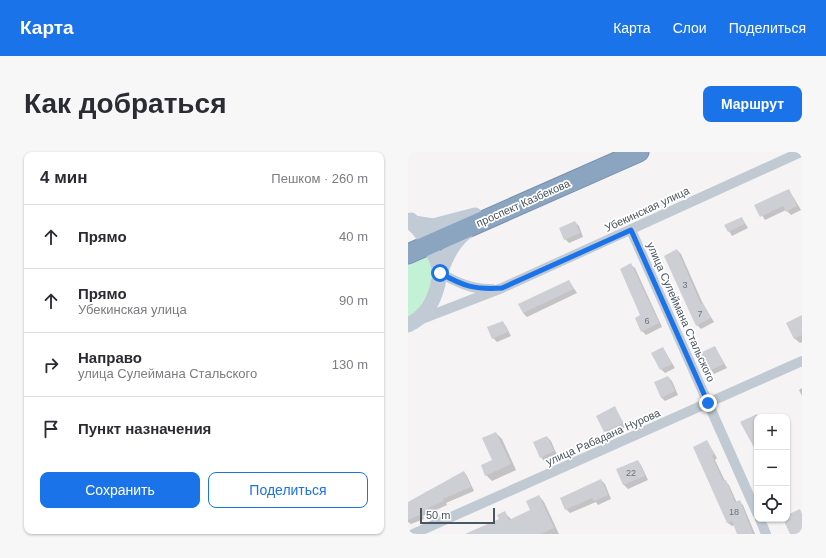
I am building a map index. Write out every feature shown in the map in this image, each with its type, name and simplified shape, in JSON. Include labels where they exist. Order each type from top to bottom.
[{"type":"highway","name":"проспект Казбекова","points":[[476,219],[616,152]]},
{"type":"highway","name":"проспект Казбекова","points":[[417,229],[476,219],[639,152]]},
{"type":"highway","name":"проспект Казбекова","points":[[408,245],[417,229]]},
{"type":"highway","name":"проспект Казбекова","points":[[408,254],[417,229]]},
{"type":"street","name":"Убекинская улица","points":[[412,323],[502,288],[801,152]]},
{"type":"street","points":[[412,323],[434,300],[440,273],[447,255],[456,240],[476,219]]},
{"type":"street","points":[[417,229],[440,273],[455,282],[480,290],[502,288]]},
{"type":"street","name":"улица Сулеймана Стальского","points":[[631,230],[754,506]]},
{"type":"street","name":"улица Рабадана Нурова","points":[[413,534],[802,361]]},
{"type":"street","points":[[761,522],[766,534]]},
{"type":"green space","points":[[424,251],[431,262],[432,278],[423,301],[408,319],[408,258]]},
{"type":"building","points":[[789,189],[797,206],[786,212],[783,206],[760,217],[754,205]]},
{"type":"building","points":[[742,217],[745,224],[728,232],[724,225]]},
{"type":"building","points":[[575,221],[580,233],[564,240],[559,228]]},
{"type":"building","points":[[677,249],[701,304],[703,303],[711,318],[696,326],[664,256]]},
{"type":"building","points":[[631,263],[659,323],[641,332],[635,318],[640,315],[620,269]]},
{"type":"building","points":[[569,280],[574,289],[523,313],[518,304]]},
{"type":"building","points":[[802,315],[802,335],[794,339],[786,323]]},
{"type":"building","points":[[503,321],[508,332],[492,339],[487,327]]},
{"type":"building","points":[[715,346],[724,364],[709,371],[700,353]]},
{"type":"building","points":[[663,347],[672,364],[660,370],[651,353]]},
{"type":"building","points":[[668,376],[675,391],[661,398],[654,382]]},
{"type":"building","points":[[615,406],[623,423],[604,432],[596,416]]},
{"type":"building","points":[[754,415],[754,448],[740,422]]},
{"type":"building","points":[[496,432],[511,464],[485,476],[481,465],[492,460],[482,438]]},
{"type":"building","points":[[547,436],[554,451],[540,458],[533,442]]},
{"type":"building","points":[[707,440],[714,454],[712,456],[723,481],[726,480],[735,502],[740,500],[753,534],[737,534],[732,521],[727,523],[693,447]]},
{"type":"building","points":[[638,460],[645,476],[623,485],[616,469]]},
{"type":"building","points":[[464,471],[471,487],[443,499],[444,501],[419,512],[420,515],[408,520],[408,502]]},
{"type":"building","points":[[601,479],[608,495],[594,501],[592,498],[565,510],[560,498]]},
{"type":"building","points":[[539,495],[554,528],[541,534],[465,534],[499,519],[497,515],[505,511],[509,520],[530,510],[526,501]]},
{"type":"building","points":[[800,509],[802,514],[802,534],[790,534],[784,522],[790,522],[790,514]]},
{"type":"route","points":[[440,273],[455,282],[480,290],[502,288],[631,230],[708,403]]}]
